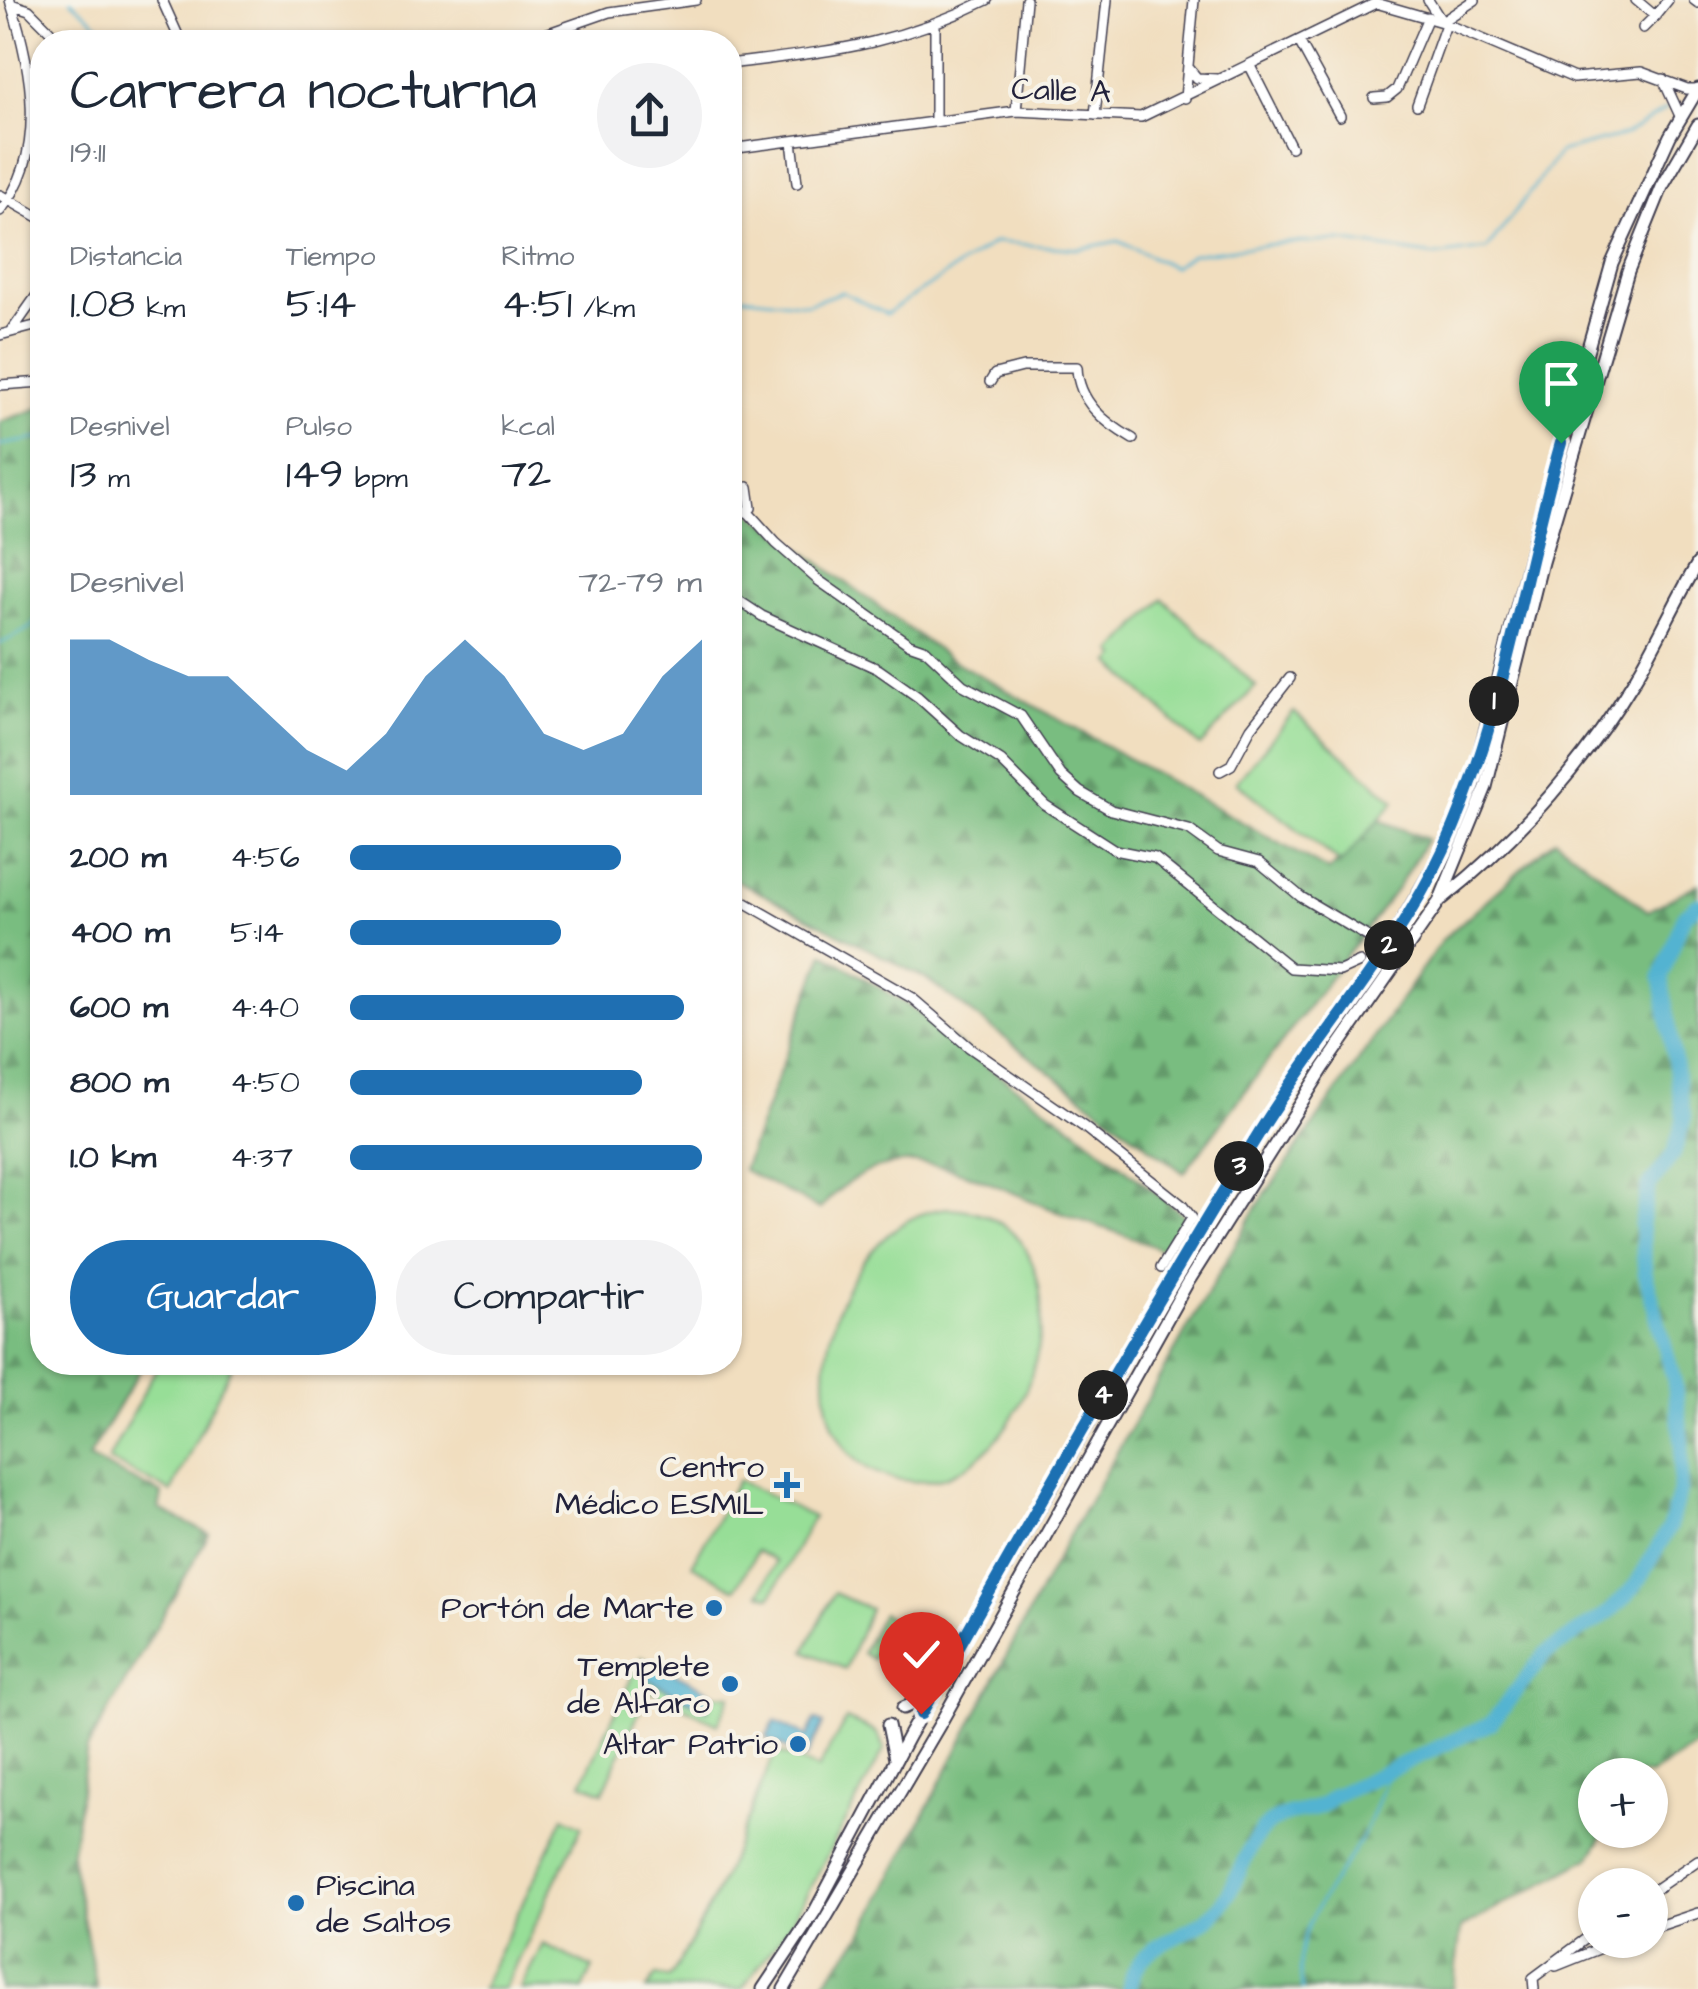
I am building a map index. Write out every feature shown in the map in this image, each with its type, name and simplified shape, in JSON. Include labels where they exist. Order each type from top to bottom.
[{"type":"main road","points":[[763,1989],[815,1910],[930,1697],[1261,1129],[1375,968],[1444,848],[1478,761],[1539,520],[1612,263],[1680,118],[1698,89]]},
{"type":"main road","points":[[784,1989],[816,1941],[1186,1285],[1324,1067],[1439,902],[1486,786],[1554,524],[1628,271],[1662,187],[1698,124]]},
{"type":"main road","points":[[1539,520],[1554,524]]},
{"type":"main road","points":[[1439,902],[1527,822],[1581,758],[1635,679],[1698,563]]},
{"type":"main road","points":[[903,1708],[930,1697]]},
{"type":"main road","points":[[888,1724],[895,1761]]},
{"type":"street","points":[[162,0],[176,30]]},
{"type":"street","points":[[557,30],[609,12],[696,0]]},
{"type":"street","points":[[742,62],[870,46],[935,26],[987,0]]},
{"type":"street","points":[[1016,111],[1026,0]]},
{"type":"street","points":[[1095,115],[1107,0]]},
{"type":"street","points":[[1185,98],[1194,0]]},
{"type":"street","points":[[1428,0],[1444,24]]},
{"type":"street","points":[[1418,105],[1444,24],[1475,0]]},
{"type":"street","points":[[1636,0],[1655,16]]},
{"type":"street","points":[[1643,28],[1668,0]]},
{"type":"street","points":[[10,2],[29,10],[49,30]]},
{"type":"street","points":[[10,2],[30,87]]},
{"type":"street","name":"Calle A","points":[[742,147],[1016,111],[1141,117],[1366,5],[1394,5],[1428,17]]},
{"type":"street","points":[[1374,98],[1387,97],[1397,89],[1428,17],[1574,78],[1624,72],[1661,76],[1687,90],[1698,89]]},
{"type":"street","points":[[935,26],[936,122]]},
{"type":"street","points":[[1299,41],[1340,116]]},
{"type":"street","points":[[1187,66],[1198,78],[1224,78]]},
{"type":"street","points":[[1250,66],[1291,147]]},
{"type":"street","points":[[1661,76],[1680,118]]},
{"type":"street","points":[[0,210],[24,162],[30,112]]},
{"type":"street","points":[[792,141],[797,183]]},
{"type":"street","points":[[5,198],[30,213]]},
{"type":"street","points":[[11,332],[30,305]]},
{"type":"street","points":[[0,335],[30,327]]},
{"type":"street","points":[[990,382],[995,374],[1023,366],[1077,367],[1077,380],[1098,415],[1132,439]]},
{"type":"street","points":[[0,385],[30,383]]},
{"type":"street","points":[[747,511],[753,502],[748,488]]},
{"type":"street","points":[[742,510],[818,580],[909,644],[926,650],[964,685],[1021,716],[1061,775],[1080,792],[1112,810],[1189,830],[1218,851],[1259,862],[1301,897],[1375,941]]},
{"type":"street","points":[[742,603],[762,616],[878,669],[918,697],[960,736],[1002,761],[1045,805],[1070,824],[1115,850],[1156,858],[1291,968],[1340,971],[1360,962]]},
{"type":"street","points":[[1220,770],[1230,765],[1250,728],[1290,678]]},
{"type":"street","points":[[742,900],[788,923],[912,998],[969,1047],[1084,1128],[1182,1205],[1192,1218],[1161,1268]]},
{"type":"street","points":[[1668,1881],[1698,1860]]},
{"type":"street","points":[[1668,1923],[1698,1913]]},
{"type":"street","points":[[1534,1989],[1534,1978],[1578,1945]]},
{"type":"street","points":[[1544,1970],[1578,1957]]},
{"type":"green space","points":[[30,411],[30,1375],[137,1375],[88,1458],[162,1494],[159,1509],[209,1534],[87,1749],[71,1857],[97,1989],[0,1989],[0,422]]},
{"type":"green space","points":[[742,506],[947,657],[1329,871],[1379,820],[1427,839],[1398,887],[1184,1173],[928,980],[742,883]]},
{"type":"green space","points":[[1163,599],[1256,686],[1200,746],[1111,663],[1117,656],[1113,652]]},
{"type":"green space","points":[[1294,712],[1395,801],[1341,863],[1236,782]]},
{"type":"green space","points":[[1555,839],[1648,911],[1698,884],[1698,1745],[1668,1764],[1668,1758],[1578,1758],[1578,1848],[1596,1848],[1591,1857],[1461,1928],[1453,1989],[819,1989],[861,1936],[1065,1543],[1258,1205],[1442,940]]},
{"type":"green space","points":[[824,953],[912,1008],[1075,1128],[1186,1217],[1163,1251],[989,1182],[931,1165],[903,1163],[875,1169],[847,1183],[820,1209],[743,1170]]},
{"type":"green space","points":[[949,1208],[999,1222],[1029,1255],[1041,1301],[1038,1352],[1021,1402],[992,1444],[955,1473],[910,1481],[864,1466],[837,1434],[826,1391],[829,1343],[844,1294],[871,1252],[906,1221]]},
{"type":"green space","points":[[153,1375],[227,1375],[171,1492],[108,1460]]},
{"type":"green space","points":[[738,1480],[813,1517],[771,1597],[760,1593],[776,1562],[757,1551],[736,1589],[692,1565]]},
{"type":"green space","points":[[834,1593],[870,1609],[845,1669],[805,1651]]},
{"type":"green space","points":[[882,1613],[891,1619],[872,1659],[862,1653]]},
{"type":"green space","points":[[641,1657],[652,1662],[645,1678],[707,1710],[716,1694],[731,1695],[718,1724],[649,1690],[603,1792],[582,1783]]},
{"type":"green space","points":[[846,1719],[876,1732],[885,1748],[791,1923],[742,1989],[647,1989],[656,1975],[669,1978],[701,1924],[776,1751],[818,1769]]},
{"type":"green space","points":[[564,1817],[582,1826],[504,1989],[481,1989]]},
{"type":"green space","points":[[543,1944],[593,1968],[583,1989],[520,1989]]},
{"type":"water","points":[[654,1663],[714,1693],[706,1709],[646,1678]]},
{"type":"water","points":[[815,1720],[823,1724],[806,1758],[766,1738],[775,1721],[807,1736]]},
{"type":"waterway","points":[[71,0],[106,30]]},
{"type":"waterway","points":[[742,296],[807,304],[842,292],[886,314],[995,242],[1078,249],[1118,241],[1173,267],[1193,254],[1282,243],[1342,241],[1435,256],[1487,249],[1560,152],[1625,135],[1666,109]]},
{"type":"waterway","points":[[0,445],[30,440]]},
{"type":"waterway","points":[[0,644],[30,628]]},
{"type":"waterway","points":[[1129,1989],[1133,1973],[1150,1952],[1212,1915],[1229,1892],[1254,1841],[1270,1823],[1318,1807],[1333,1796],[1491,1723],[1545,1654],[1611,1611],[1635,1586],[1669,1528],[1680,1489],[1682,1443],[1674,1380],[1645,1272],[1641,1224],[1649,1186],[1674,1153],[1684,1119],[1661,977],[1684,916],[1698,904]]},
{"type":"waterway","points":[[1302,1989],[1300,1968],[1307,1930],[1323,1897],[1361,1839],[1387,1775]]},
{"type":"place","name":"Centro Médico ESMIL","points":[[787,1485]]},
{"type":"place","name":"Portón de Marte","points":[[714,1608]]},
{"type":"place","name":"Templete de Alfaro","points":[[730,1684]]},
{"type":"place","name":"Altar Patrio","points":[[798,1744]]},
{"type":"place","name":"Piscina de Saltos","points":[[296,1903]]},
{"type":"route","points":[[921,1714],[1094,1409],[1261,1129],[1375,968],[1444,848],[1472,779],[1561,443]]}]
